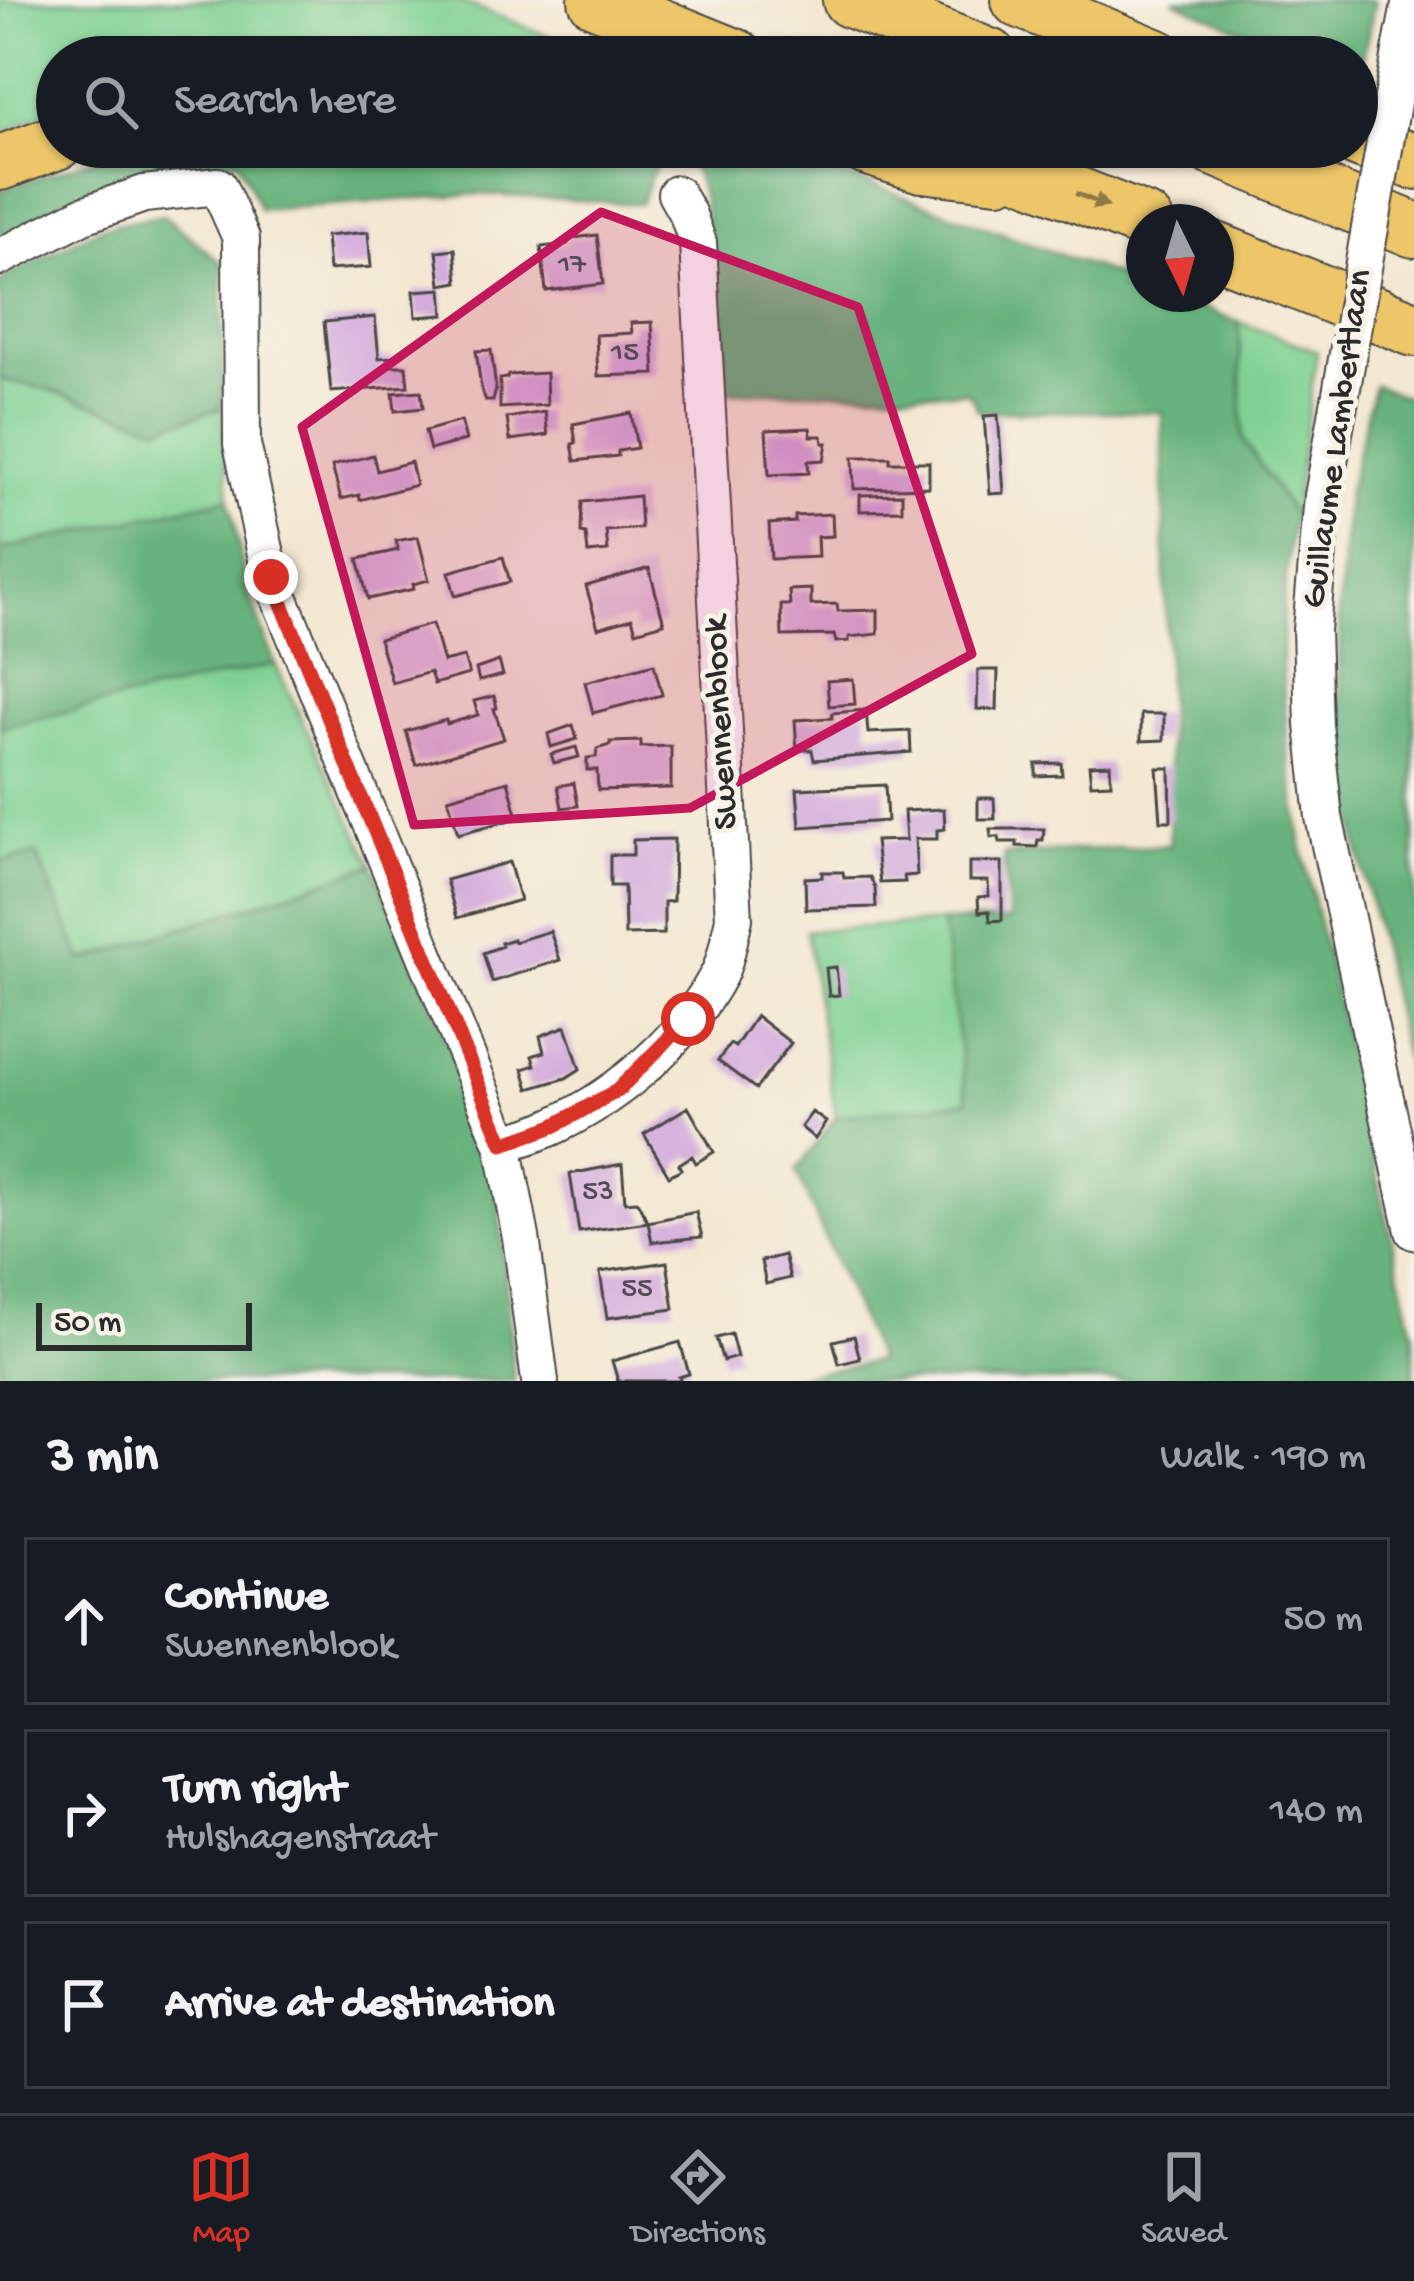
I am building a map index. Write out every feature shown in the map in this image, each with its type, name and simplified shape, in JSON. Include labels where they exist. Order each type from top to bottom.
[{"type":"highway","points":[[596,0],[685,36]]},
{"type":"highway","points":[[850,0],[939,36]]},
{"type":"highway","points":[[1021,1],[1106,36]]},
{"type":"highway","points":[[1378,147],[1414,162]]},
{"type":"highway","points":[[0,163],[36,150]]},
{"type":"highway","points":[[949,168],[1037,178]]},
{"type":"highway","points":[[1012,168],[1126,214]]},
{"type":"highway","points":[[1262,168],[1414,230]]},
{"type":"highway","points":[[1234,257],[1414,329]]},
{"type":"street","name":"Guillaume Lambertlaan","points":[[1411,0],[1323,496],[1311,629],[1314,725],[1324,817],[1414,1232]]},
{"type":"street","points":[[0,257],[83,215],[144,194],[218,186],[241,238],[242,444],[271,577],[503,1144],[540,1381]]},
{"type":"street","name":"Swennenblook","points":[[503,1144],[554,1126],[618,1090],[651,1059],[688,1019],[721,970],[734,919],[698,243],[676,194]]},
{"type":"highlighted area","points":[[601,212],[858,307],[972,654],[690,808],[414,825],[302,427]]},
{"type":"green space","points":[[0,0],[457,0],[549,36],[36,36],[36,117],[0,135]]},
{"type":"green space","points":[[1173,0],[1375,0],[1367,36],[1255,36]]},
{"type":"green space","points":[[67,168],[189,168],[159,173],[49,216],[0,241],[0,190]]},
{"type":"green space","points":[[242,168],[655,168],[640,204],[477,194],[260,210]]},
{"type":"green space","points":[[690,168],[827,168],[1126,279],[1126,312],[1212,312],[1239,322],[1243,439],[1293,515],[1282,668],[1303,854],[1414,1336],[1414,1381],[771,1381],[878,1361],[796,1171],[836,1117],[967,1101],[942,922],[1009,921],[1004,855],[1170,845],[1162,412],[978,411],[969,392],[725,392],[714,274],[699,183]]},
{"type":"green space","points":[[163,215],[222,263],[222,408],[160,427],[46,389],[0,379],[0,280],[101,227]]},
{"type":"green space","points":[[1239,322],[1317,351],[1293,515],[1243,439]]},
{"type":"green space","points":[[0,379],[46,389],[160,427],[222,408],[229,498],[0,550]]},
{"type":"green space","points":[[1374,385],[1414,400],[1414,1097],[1358,848],[1341,727],[1339,616],[1347,495]]},
{"type":"green space","points":[[229,498],[248,593],[275,664],[0,727],[0,550]]},
{"type":"green space","points":[[275,664],[373,865],[82,961],[37,855],[0,862],[0,727]]},
{"type":"green space","points":[[36,854],[83,961],[373,865],[458,1066],[498,1185],[514,1381],[0,1381],[0,862]]},
{"type":"green space","points":[[942,922],[967,1101],[836,1117],[806,931]]},
{"type":"building","points":[[368,232],[371,267],[329,270],[326,236]]},
{"type":"building","points":[[597,235],[603,284],[546,291],[541,247]]},
{"type":"building","points":[[455,249],[458,282],[441,285],[437,251]]},
{"type":"building","points":[[442,289],[444,315],[416,317],[414,291]]},
{"type":"building","points":[[375,317],[379,358],[392,357],[393,366],[406,366],[408,386],[331,392],[324,322]]},
{"type":"building","points":[[652,322],[655,374],[598,376],[596,335],[632,333],[631,323]]},
{"type":"building","points":[[491,350],[496,389],[493,401],[486,401],[476,351]]},
{"type":"building","points":[[546,373],[547,405],[500,408],[500,379]]},
{"type":"building","points":[[421,391],[423,408],[395,411],[393,393]]},
{"type":"building","points":[[545,412],[548,435],[510,440],[507,418]]},
{"type":"building","points":[[631,413],[637,448],[618,451],[618,456],[575,461],[573,424]]},
{"type":"building","points":[[998,415],[1004,493],[990,494],[984,416]]},
{"type":"building","points":[[461,421],[466,440],[430,450],[425,431]]},
{"type":"building","points":[[810,428],[811,436],[822,436],[827,443],[824,460],[808,461],[809,473],[769,475],[766,430]]},
{"type":"building","points":[[373,455],[377,471],[411,462],[416,485],[360,500],[359,495],[341,499],[332,466]]},
{"type":"building","points":[[853,457],[929,462],[929,487],[854,489]]},
{"type":"building","points":[[902,494],[902,510],[860,511],[860,495]]},
{"type":"building","points":[[639,496],[641,528],[606,531],[608,551],[588,553],[586,534],[581,533],[582,502]]},
{"type":"building","points":[[832,514],[833,536],[817,537],[818,557],[771,559],[769,524],[795,522],[795,516]]},
{"type":"building","points":[[418,537],[429,580],[413,584],[414,589],[368,599],[358,559],[398,550],[396,541]]},
{"type":"building","points":[[503,557],[510,582],[455,596],[449,572]]},
{"type":"building","points":[[649,568],[664,623],[636,631],[632,618],[598,628],[586,586]]},
{"type":"building","points":[[811,589],[811,605],[837,604],[838,611],[878,610],[878,634],[836,642],[834,635],[782,636],[781,605],[790,605],[789,590]]},
{"type":"building","points":[[432,624],[443,662],[464,657],[469,674],[434,684],[430,672],[392,683],[379,639]]},
{"type":"building","points":[[499,661],[503,675],[479,681],[476,669]]},
{"type":"building","points":[[654,664],[662,695],[593,713],[585,682]]},
{"type":"building","points":[[978,670],[998,670],[997,710],[977,709]]},
{"type":"building","points":[[853,679],[855,704],[829,706],[827,681]]},
{"type":"building","points":[[494,696],[504,739],[416,765],[406,731],[478,715],[474,701]]},
{"type":"building","points":[[866,710],[868,733],[910,731],[911,752],[814,760],[812,750],[797,750],[795,720]]},
{"type":"building","points":[[1141,714],[1164,714],[1164,740],[1141,741]]},
{"type":"building","points":[[573,725],[577,739],[551,747],[548,734]]},
{"type":"building","points":[[641,741],[641,747],[671,746],[671,788],[598,790],[597,770],[587,770],[587,758],[596,757],[597,749],[610,742]]},
{"type":"building","points":[[576,747],[579,757],[554,763],[551,754]]},
{"type":"building","points":[[1061,763],[1062,775],[1036,776],[1036,764]]},
{"type":"building","points":[[1110,764],[1111,783],[1091,784],[1089,765]]},
{"type":"building","points":[[1157,768],[1170,768],[1171,821],[1161,821]]},
{"type":"building","points":[[508,781],[518,818],[458,834],[448,798]]},
{"type":"building","points":[[574,783],[578,806],[562,808],[558,786]]},
{"type":"building","points":[[885,785],[887,821],[800,827],[797,789]]},
{"type":"building","points":[[978,798],[994,798],[995,819],[978,819]]},
{"type":"building","points":[[944,809],[945,829],[937,830],[937,839],[915,839],[917,875],[904,876],[905,882],[880,883],[875,841],[906,840],[904,811]]},
{"type":"building","points":[[990,829],[1044,829],[1043,840],[1038,840],[1037,847],[1017,846],[1017,842],[991,837]]},
{"type":"building","points":[[674,839],[673,901],[664,902],[664,934],[625,935],[624,886],[610,886],[610,855],[633,855],[633,840]]},
{"type":"building","points":[[509,862],[520,900],[457,918],[446,880]]},
{"type":"building","points":[[969,862],[1002,862],[1002,920],[990,921],[989,911],[979,912],[978,897],[989,896],[988,881],[969,881]]},
{"type":"building","points":[[822,872],[843,872],[844,878],[870,877],[876,907],[806,909],[805,878],[822,877]]},
{"type":"building","points":[[550,931],[560,960],[492,982],[483,953],[513,939]]},
{"type":"building","points":[[836,967],[839,995],[829,996],[826,968]]},
{"type":"building","points":[[756,1016],[791,1043],[756,1089],[718,1061],[730,1044],[735,1047]]},
{"type":"building","points":[[566,1026],[580,1069],[529,1089],[523,1069],[535,1065],[532,1056],[544,1052],[540,1036]]},
{"type":"building","points":[[688,1107],[714,1152],[696,1163],[692,1156],[669,1176],[644,1134]]},
{"type":"building","points":[[812,1112],[826,1122],[815,1139],[801,1127]]},
{"type":"building","points":[[622,1164],[625,1202],[637,1201],[648,1222],[579,1232],[570,1174]]},
{"type":"building","points":[[696,1212],[702,1237],[652,1242],[648,1222]]},
{"type":"building","points":[[784,1255],[790,1278],[766,1284],[761,1261]]},
{"type":"building","points":[[667,1262],[674,1309],[607,1318],[600,1272]]},
{"type":"building","points":[[731,1334],[737,1357],[723,1361],[716,1338]]},
{"type":"building","points":[[854,1336],[860,1359],[839,1364],[833,1341]]},
{"type":"building","points":[[680,1342],[689,1374],[679,1377],[681,1381],[618,1381],[612,1361]]},
{"type":"route","points":[[271,577],[503,1144],[554,1126],[618,1090],[688,1019]]}]
